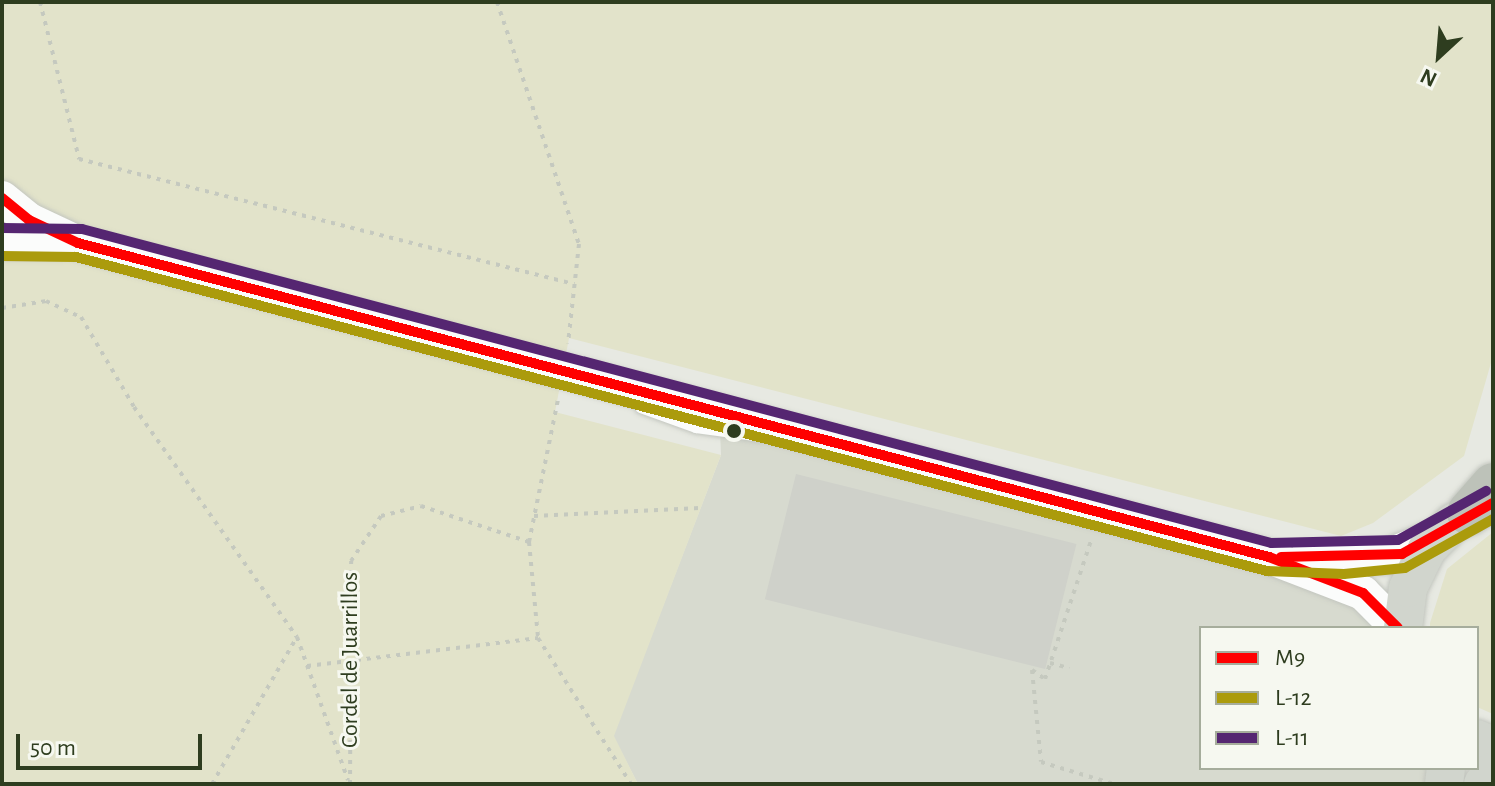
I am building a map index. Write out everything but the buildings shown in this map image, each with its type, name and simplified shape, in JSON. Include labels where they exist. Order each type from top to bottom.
[{"type":"main road","points":[[2,198],[29,220],[78,243],[562,384],[600,383],[1269,557],[1363,593],[1398,626]]},
{"type":"main road","points":[[2,242],[78,243]]},
{"type":"main road","points":[[1269,557],[1385,557],[1474,509]]},
{"type":"main road","points":[[1400,626],[1412,576],[1474,509]]},
{"type":"main road","points":[[1483,784],[1493,771]]},
{"type":"path","points":[[40,2],[79,159],[574,284]]},
{"type":"path","points":[[497,2],[579,244],[562,384],[529,542],[538,638],[631,784]]},
{"type":"path","points":[[2,308],[46,301],[81,317],[134,407],[297,637],[350,784]]},
{"type":"path","name":"Cordel de Juarrillos","points":[[350,784],[351,561],[381,516],[421,506],[529,542]]},
{"type":"path","points":[[534,516],[700,508]]},
{"type":"path","points":[[1092,536],[1045,679],[1032,670],[1041,762],[1114,784]]},
{"type":"path","points":[[212,784],[297,637]]},
{"type":"path","points":[[307,666],[538,638]]},
{"type":"path","points":[[1050,663],[1069,668]]},
{"type":"shaded area","points":[[720,429],[1314,584],[1359,603],[1383,626],[1199,626],[1199,770],[1441,770],[1481,784],[638,784],[613,736],[721,455]]},
{"type":"green space","points":[[2,2],[1493,2],[1493,356],[1464,456],[1373,523],[1341,536],[569,338],[555,412],[721,455],[614,736],[638,784],[2,784]]},
{"type":"green space","points":[[1493,532],[1493,714],[1479,708],[1479,626],[1430,626],[1447,569]]},
{"type":"transit line","name":"M9","points":[[2,198],[29,220],[78,243],[1269,557],[1363,593],[1396,626]]},
{"type":"transit line","name":"L-11","points":[[2,228],[82,229],[1271,543],[1398,540],[1486,491]]},
{"type":"transit line","name":"L-12","points":[[2,256],[76,257],[1267,571],[1344,574],[1405,568],[1493,519]]},
{"type":"transit line","name":"M9","points":[[1281,557],[1402,554],[1493,503]]}]
